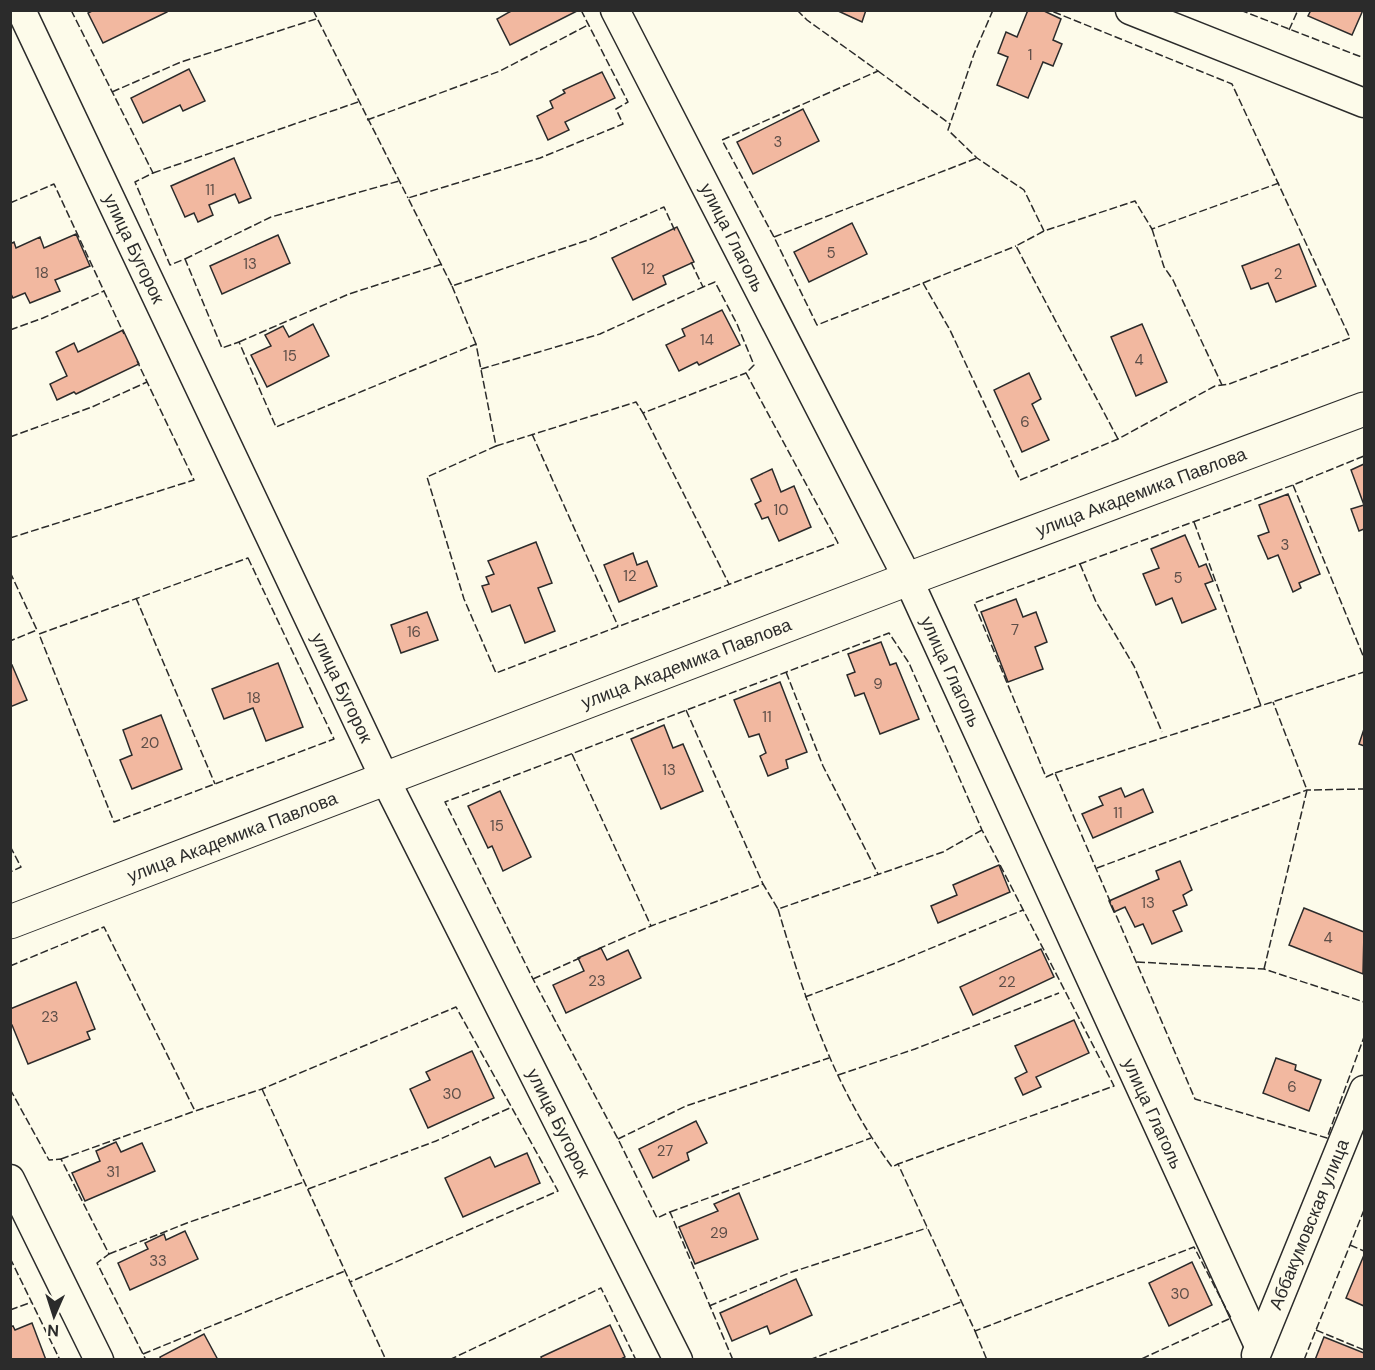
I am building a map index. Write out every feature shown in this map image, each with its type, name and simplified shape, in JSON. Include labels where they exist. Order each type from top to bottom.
[{"type":"street","name":"улица Бугорок","points":[[21,10],[385,779],[678,1359]]},
{"type":"street","name":"улица Глаголь","points":[[615,10],[908,579],[1257,1353]]},
{"type":"street","points":[[1130,10],[1365,103]]},
{"type":"street","name":"улица Академика Павлова","points":[[10,922],[908,579],[1365,409]]},
{"type":"street","name":"Аббакумовская улица","points":[[1257,1353],[1365,1090]]},
{"type":"street","points":[[10,1179],[99,1359]]},
{"type":"building","points":[[94,10],[167,10],[167,12],[103,43],[88,13]]},
{"type":"building","points":[[513,10],[577,11],[510,45],[497,19]]},
{"type":"building","points":[[836,10],[866,10],[862,22]]},
{"type":"building","points":[[1028,10],[1042,10],[1061,19],[1053,40],[1062,44],[1053,66],[1043,62],[1028,98],[997,85],[1008,57],[998,53],[1006,32],[1017,37]]},
{"type":"building","points":[[1311,10],[1363,10],[1352,35],[1308,16]]},
{"type":"building","points":[[189,69],[205,101],[183,111],[180,105],[143,123],[131,98]]},
{"type":"building","points":[[602,72],[615,98],[565,122],[569,130],[548,140],[537,116],[553,108],[550,101],[565,93],[563,90]]},
{"type":"building","points":[[803,109],[819,141],[753,174],[737,142]]},
{"type":"building","points":[[234,158],[251,198],[239,203],[235,194],[209,205],[213,215],[198,222],[194,213],[185,217],[171,186]]},
{"type":"building","points":[[852,223],[867,254],[809,282],[794,252]]},
{"type":"building","points":[[677,227],[694,262],[663,276],[666,284],[633,300],[612,258]]},
{"type":"building","points":[[76,234],[90,266],[55,280],[60,291],[30,303],[25,293],[13,298],[10,292],[10,244],[14,242],[16,248],[40,237],[44,248]]},
{"type":"building","points":[[278,235],[290,263],[222,294],[210,266]]},
{"type":"building","points":[[1299,244],[1316,286],[1276,302],[1268,283],[1251,289],[1242,266]]},
{"type":"building","points":[[722,310],[740,345],[699,365],[697,362],[679,371],[666,345],[685,336],[682,329]]},
{"type":"building","points":[[313,324],[329,356],[267,387],[251,355],[271,346],[265,335],[283,326],[289,337]]},
{"type":"building","points":[[1142,324],[1167,382],[1136,396],[1111,337]]},
{"type":"building","points":[[123,330],[139,364],[76,394],[74,392],[57,400],[50,384],[67,376],[56,352],[74,343],[78,352]]},
{"type":"building","points":[[1029,373],[1041,399],[1032,404],[1049,440],[1022,452],[994,390]]},
{"type":"building","points":[[1364,464],[1364,505],[1351,470]]},
{"type":"building","points":[[772,469],[781,492],[794,486],[811,527],[779,541],[768,517],[762,519],[755,504],[761,501],[751,479]]},
{"type":"building","points":[[1288,494],[1320,574],[1299,583],[1301,588],[1293,592],[1278,555],[1268,559],[1258,536],[1269,532],[1259,505]]},
{"type":"building","points":[[1364,505],[1364,529],[1359,531],[1351,509]]},
{"type":"building","points":[[1185,535],[1199,567],[1206,564],[1213,581],[1205,584],[1216,609],[1182,623],[1172,598],[1156,605],[1143,574],[1159,568],[1151,549]]},
{"type":"building","points":[[536,542],[552,583],[538,588],[555,631],[525,643],[510,605],[492,612],[482,586],[489,584],[486,577],[494,574],[488,561]]},
{"type":"building","points":[[633,553],[637,565],[647,561],[657,586],[619,602],[604,565]]},
{"type":"building","points":[[1016,599],[1023,617],[1036,612],[1047,642],[1035,647],[1043,669],[1008,682],[981,612]]},
{"type":"building","points":[[427,612],[438,640],[401,653],[391,625]]},
{"type":"building","points":[[881,642],[890,665],[896,663],[919,719],[880,734],[864,693],[855,696],[847,675],[855,672],[848,654]]},
{"type":"building","points":[[278,663],[303,727],[266,741],[253,708],[224,719],[212,689]]},
{"type":"building","points":[[12,665],[27,700],[10,707],[10,666]]},
{"type":"building","points":[[780,682],[807,752],[786,760],[788,768],[768,776],[760,756],[766,753],[759,734],[749,737],[734,700]]},
{"type":"building","points":[[161,715],[182,769],[132,789],[120,760],[132,755],[123,730]]},
{"type":"building","points":[[664,725],[673,748],[683,744],[703,791],[661,809],[631,739]]},
{"type":"building","points":[[1364,729],[1364,746],[1359,744]]},
{"type":"building","points":[[1121,788],[1125,797],[1143,789],[1153,812],[1093,838],[1082,814],[1103,805],[1099,797]]},
{"type":"building","points":[[500,791],[531,857],[503,871],[492,846],[488,848],[468,806]]},
{"type":"building","points":[[1180,861],[1192,890],[1183,895],[1187,905],[1173,911],[1182,931],[1152,944],[1143,924],[1135,927],[1125,907],[1114,912],[1109,901],[1159,879],[1156,871]]},
{"type":"building","points":[[999,865],[1010,892],[938,923],[931,906],[957,895],[953,885]]},
{"type":"building","points":[[1304,908],[1364,932],[1363,974],[1289,945]]},
{"type":"building","points":[[601,948],[607,960],[628,950],[641,978],[566,1013],[553,985],[584,971],[578,958]]},
{"type":"building","points":[[1041,949],[1054,977],[973,1015],[960,987]]},
{"type":"building","points":[[76,982],[95,1029],[87,1032],[90,1039],[28,1064],[12,1025],[10,1025],[10,1009]]},
{"type":"building","points":[[1074,1020],[1089,1053],[1036,1077],[1041,1087],[1023,1095],[1015,1078],[1027,1072],[1015,1046]]},
{"type":"building","points":[[472,1051],[494,1098],[428,1128],[410,1089],[430,1080],[426,1072]]},
{"type":"building","points":[[1276,1058],[1296,1065],[1295,1070],[1321,1080],[1309,1111],[1263,1093]]},
{"type":"building","points":[[696,1121],[707,1143],[687,1153],[689,1160],[653,1178],[639,1149]]},
{"type":"building","points":[[116,1142],[121,1152],[142,1143],[155,1171],[85,1201],[72,1173],[100,1161],[96,1151]]},
{"type":"building","points":[[527,1153],[540,1183],[463,1217],[445,1178],[490,1157],[495,1167]]},
{"type":"building","points":[[739,1193],[758,1239],[695,1264],[679,1227],[718,1211],[714,1204]]},
{"type":"building","points":[[185,1231],[198,1259],[130,1290],[118,1263],[148,1249],[145,1243],[164,1234],[166,1240]]},
{"type":"building","points":[[1364,1255],[1364,1306],[1346,1298]]},
{"type":"building","points":[[1192,1262],[1212,1305],[1169,1326],[1149,1283]]},
{"type":"building","points":[[796,1279],[812,1315],[770,1334],[767,1326],[732,1341],[720,1313]]},
{"type":"building","points":[[32,1323],[46,1360],[10,1360],[10,1327],[13,1326],[15,1330]]},
{"type":"building","points":[[610,1325],[625,1357],[619,1360],[542,1360],[541,1357]]},
{"type":"building","points":[[204,1334],[218,1360],[161,1360],[160,1357]]},
{"type":"building","points":[[1324,1337],[1364,1353],[1364,1360],[1315,1360]]},
{"type":"fence","points":[[71,10],[153,173],[135,182],[170,265],[185,259],[222,348],[239,342],[276,427],[476,344],[496,446],[427,477],[464,599],[496,673],[838,543],[746,373],[754,365],[737,324],[715,282],[703,287],[690,260]]},
{"type":"fence","points":[[313,10],[408,198]]},
{"type":"fence","points":[[581,10],[628,102],[616,109],[623,124],[540,158],[408,198],[452,286],[591,239],[664,207],[675,231]]},
{"type":"fence","points":[[797,10],[807,20],[878,71],[722,140],[774,237],[817,325],[923,283],[950,330],[1020,480],[1118,439],[1215,386],[1229,384],[1350,338],[1232,84],[1049,10]]},
{"type":"fence","points":[[993,10],[974,54],[948,130],[977,158],[1024,190],[1044,231]]},
{"type":"fence","points":[[1240,10],[1364,58]]},
{"type":"fence","points":[[1289,30],[1298,10]]},
{"type":"fence","points":[[112,92],[181,62],[316,19]]},
{"type":"fence","points":[[367,120],[500,71],[588,25]]},
{"type":"fence","points":[[878,71],[950,124]]},
{"type":"fence","points":[[153,173],[358,102]]},
{"type":"fence","points":[[774,237],[977,158]]},
{"type":"fence","points":[[185,259],[271,217],[399,181]]},
{"type":"fence","points":[[1118,439],[1016,246],[1044,231],[1135,201],[1152,229],[1279,183]]},
{"type":"fence","points":[[10,203],[54,184],[124,334]]},
{"type":"fence","points":[[1152,229],[1164,267],[1173,280],[1222,385]]},
{"type":"fence","points":[[923,283],[1016,246]]},
{"type":"fence","points":[[239,342],[349,294],[442,264]]},
{"type":"fence","points":[[452,286],[476,344]]},
{"type":"fence","points":[[481,369],[600,334],[703,287]]},
{"type":"fence","points":[[10,330],[104,291]]},
{"type":"fence","points":[[10,538],[194,480],[137,361]]},
{"type":"fence","points":[[496,446],[636,402],[643,413],[746,373]]},
{"type":"fence","points":[[10,437],[92,407],[147,382]]},
{"type":"fence","points":[[643,413],[729,584]]},
{"type":"fence","points":[[532,434],[618,626]]},
{"type":"fence","points":[[1364,456],[1293,485],[974,603],[1046,777],[1055,773],[1195,1099],[1327,1138],[1364,1037]]},
{"type":"fence","points":[[1293,485],[1364,658]]},
{"type":"fence","points":[[1194,522],[1261,706]]},
{"type":"fence","points":[[248,558],[334,739],[114,822],[39,634],[248,558]]},
{"type":"fence","points":[[1080,564],[1096,602],[1134,666],[1162,732]]},
{"type":"fence","points":[[10,572],[37,630],[10,641]]},
{"type":"fence","points":[[136,598],[215,784]]},
{"type":"fence","points":[[733,1360],[670,1212],[657,1218],[533,979],[445,802],[889,633],[909,663],[982,830],[1114,1086],[898,1164],[975,1331],[1194,1247],[1231,1318],[1139,1360]]},
{"type":"fence","points":[[786,672],[823,766],[878,874]]},
{"type":"fence","points":[[1055,773],[1364,672]]},
{"type":"fence","points":[[1264,969],[1307,790],[1273,702]]},
{"type":"fence","points":[[686,710],[763,884]]},
{"type":"fence","points":[[572,754],[651,926]]},
{"type":"fence","points":[[1097,868],[1307,790],[1364,789]]},
{"type":"fence","points":[[598,949],[651,926],[763,884],[778,909],[943,852],[982,830]]},
{"type":"fence","points":[[10,846],[21,867],[10,872]]},
{"type":"fence","points":[[778,909],[799,977],[838,1076],[872,1138],[892,1167],[898,1164]]},
{"type":"fence","points":[[805,997],[893,964],[1023,910]]},
{"type":"fence","points":[[10,966],[104,927],[195,1111],[262,1089],[456,1007],[558,1191],[350,1282],[386,1360]]},
{"type":"fence","points":[[533,979],[582,957]]},
{"type":"fence","points":[[1137,962],[1264,969],[1364,1002]]},
{"type":"fence","points":[[838,1075],[915,1049],[1059,993]]},
{"type":"fence","points":[[618,1139],[686,1106],[829,1058]]},
{"type":"fence","points":[[10,1089],[49,1160],[61,1159],[109,1254],[97,1263],[146,1360]]},
{"type":"fence","points":[[262,1089],[350,1282]]},
{"type":"fence","points":[[308,1189],[436,1141],[512,1107]]},
{"type":"fence","points":[[61,1159],[195,1111]]},
{"type":"fence","points":[[670,1212],[871,1138]]},
{"type":"fence","points":[[109,1254],[187,1223],[304,1182]]},
{"type":"fence","points":[[1304,1360],[1364,1210]]},
{"type":"fence","points":[[709,1306],[789,1273],[927,1228]]},
{"type":"fence","points":[[1350,1245],[1364,1251]]},
{"type":"fence","points":[[10,1258],[60,1360]]},
{"type":"fence","points":[[143,1354],[345,1271]]},
{"type":"fence","points":[[449,1360],[601,1288],[636,1360]]},
{"type":"fence","points":[[10,1310],[32,1302]]},
{"type":"fence","points":[[809,1360],[961,1302]]},
{"type":"fence","points":[[1316,1330],[1364,1350]]},
{"type":"fence","points":[[975,1331],[987,1360]]}]
